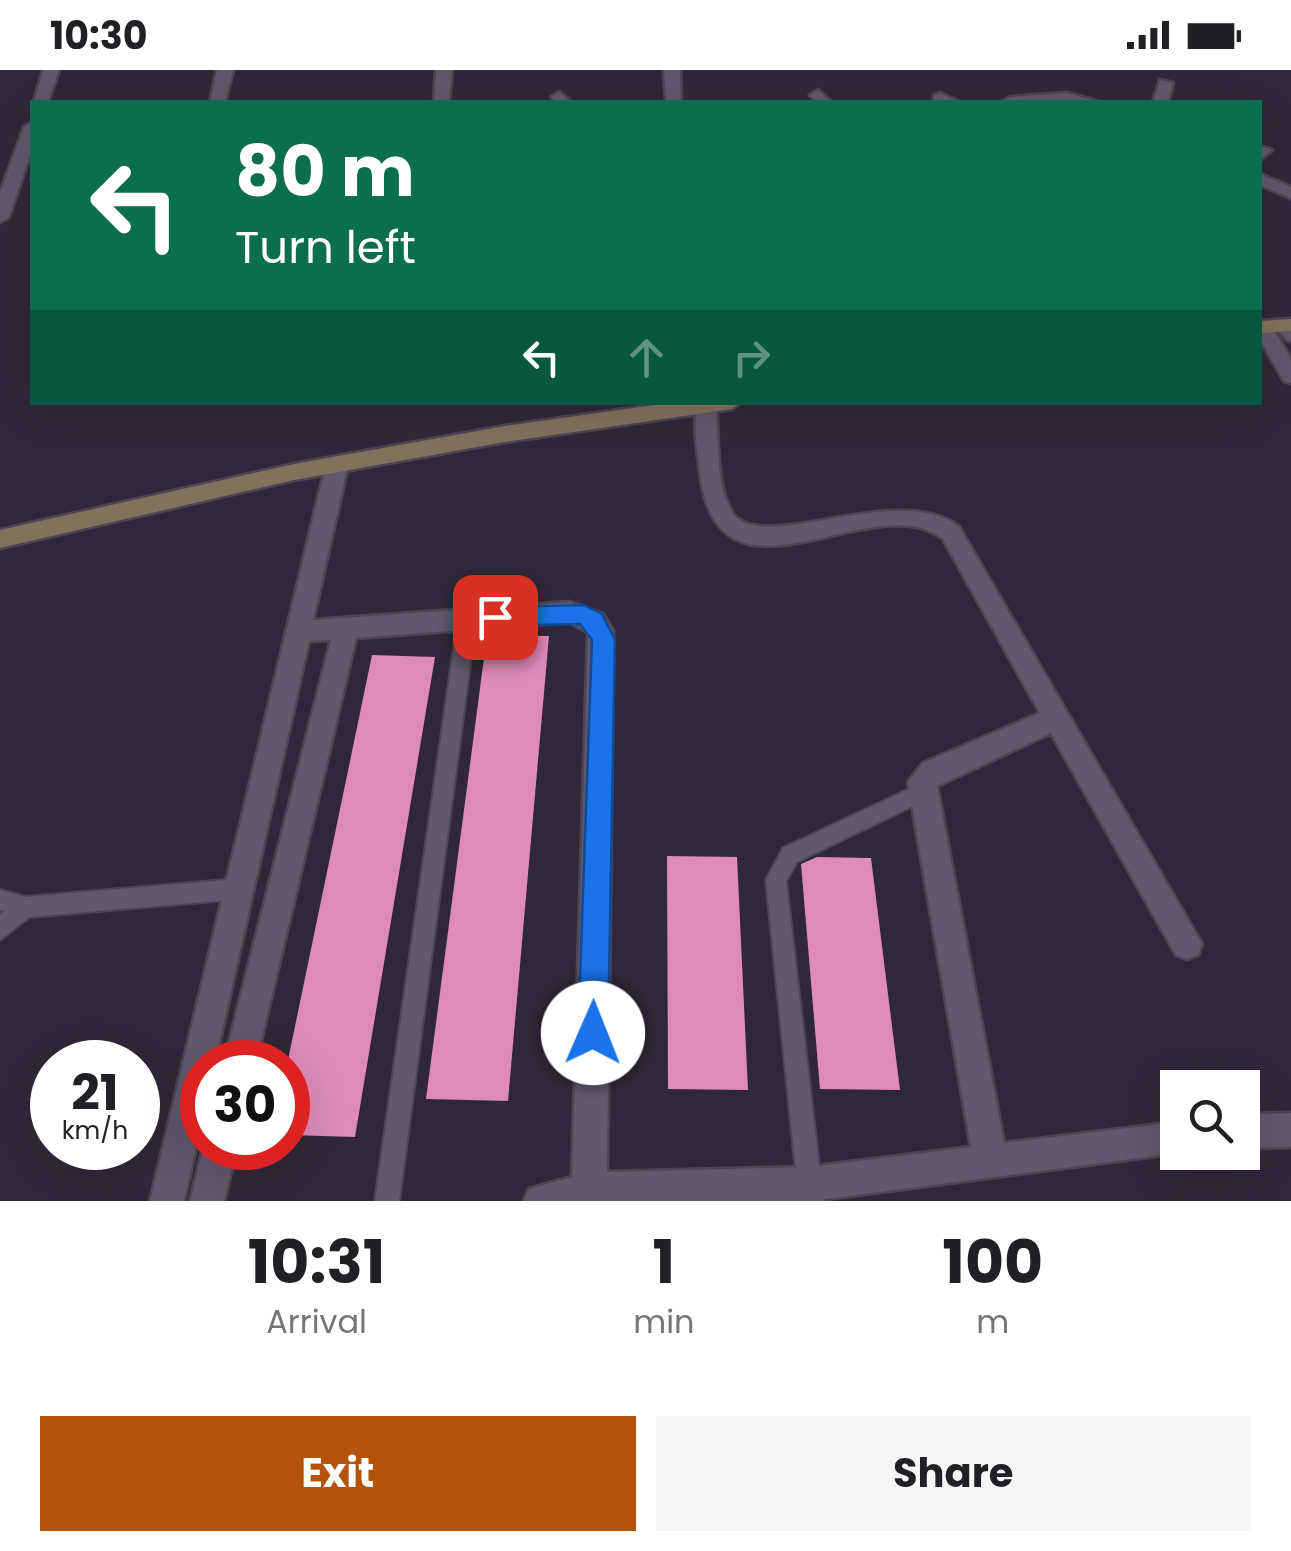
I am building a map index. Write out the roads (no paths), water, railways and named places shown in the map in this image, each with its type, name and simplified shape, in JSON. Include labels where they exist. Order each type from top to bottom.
[{"type":"main road","points":[[0,538],[337,465],[505,434],[700,405]]},
{"type":"street","points":[[41,100],[51,70]]},
{"type":"street","points":[[218,100],[225,70]]},
{"type":"street","points":[[442,100],[444,70]]},
{"type":"street","points":[[672,70],[674,100]]},
{"type":"street","points":[[1161,100],[1165,84]]},
{"type":"street","points":[[1038,100],[1080,100]]},
{"type":"street","points":[[0,217],[30,132]]},
{"type":"street","points":[[1262,180],[1291,193]]},
{"type":"street","points":[[1277,328],[1291,376]]},
{"type":"street","points":[[700,405],[718,498],[726,523],[733,530],[755,535],[781,534],[904,518],[931,519],[951,534],[1188,944]]},
{"type":"street","points":[[167,1201],[337,465]]},
{"type":"street","points":[[296,632],[552,613],[584,614],[594,620],[603,640],[589,1190]]},
{"type":"street","points":[[245,1040],[346,628]]},
{"type":"street","points":[[991,1162],[922,782],[933,772],[1059,717]]},
{"type":"street","points":[[1260,1131],[1291,1130]]},
{"type":"street","points":[[541,1201],[589,1190],[810,1192],[991,1162],[1160,1141]]},
{"type":"street","points":[[207,1201],[215,1170]]},
{"type":"lane","points":[[386,1201],[466,619]]},
{"type":"lane","points":[[810,1192],[776,880],[790,856],[922,792]]},
{"type":"lane","points":[[0,900],[25,907],[238,890]]},
{"type":"lane","points":[[0,929],[25,907]]}]
